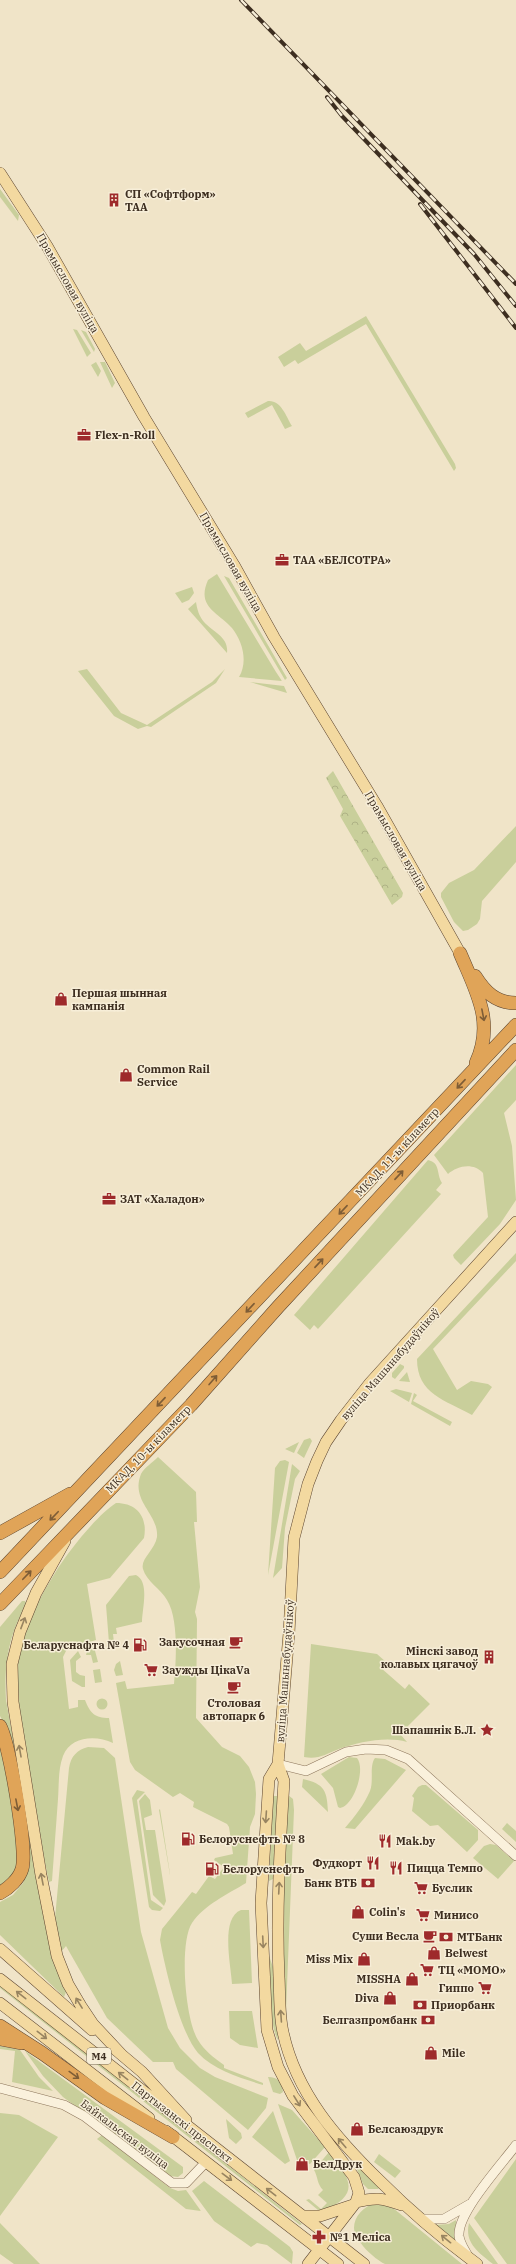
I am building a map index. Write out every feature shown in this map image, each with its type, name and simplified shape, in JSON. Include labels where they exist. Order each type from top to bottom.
[{"type":"highway","points":[[460,953],[482,988],[490,995],[504,1002],[516,1003]]},
{"type":"highway","points":[[460,953],[480,1002],[484,1019],[485,1032],[482,1049],[472,1072]]},
{"type":"highway","name":"МКАД, 11-ы кіламетр","points":[[277,1279],[516,1025]]},
{"type":"highway","name":"МКАД, 11-ы кіламетр","points":[[292,1291],[516,1050]]},
{"type":"highway","name":"МКАД, 10-ы кіламетр","points":[[0,1572],[277,1279]]},
{"type":"highway","name":"МКАД, 10-ы кіламетр","points":[[0,1604],[191,1405],[292,1291]]},
{"type":"highway","points":[[0,1533],[81,1488]]},
{"type":"highway","points":[[0,1726],[7,1752],[22,1833],[24,1858],[18,1876],[0,1894]]},
{"type":"highway","points":[[0,2026],[42,2052],[104,2098],[173,2137]]},
{"type":"highway","points":[[0,2039],[26,2044],[42,2052]]},
{"type":"main road","name":"Прамысловая вуліца","points":[[0,173],[47,246],[144,417],[234,565],[278,644],[377,806],[460,953]]},
{"type":"main road","name":"вуліца Машынабудаўнікоў","points":[[406,2207],[344,2146],[307,2094],[298,2077],[282,2031],[277,1927],[284,1781],[278,1764],[289,1633],[294,1538],[308,1484],[317,1461],[326,1442],[341,1420],[370,1383],[516,1222]]},
{"type":"main road","points":[[72,1528],[36,1593],[20,1632],[12,1664],[12,1690],[19,1746],[57,1956],[68,1984],[81,2006],[93,2024],[121,2054]]},
{"type":"main road","name":"вуліца Машынабудаўнікоў","points":[[278,1764],[269,1779],[261,1903],[267,2030],[278,2066],[293,2096],[354,2177],[359,2193],[355,2203]]},
{"type":"main road","points":[[0,1949],[142,2072],[174,2104],[198,2134]]},
{"type":"main road","name":"Партызанскі праспект","points":[[0,1978],[364,2264]]},
{"type":"main road","name":"Партызанскі праспект","points":[[0,2003],[338,2264]]},
{"type":"main road","points":[[302,2216],[320,2216],[375,2197],[384,2198],[406,2207],[474,2262]]},
{"type":"main road","points":[[308,2264],[355,2203]]},
{"type":"street","points":[[278,1764],[324,1763],[346,1752],[366,1749],[386,1750],[408,1758],[516,1856]]},
{"type":"street","name":"Байкальская вуліца","points":[[0,2088],[64,2105],[84,2116],[172,2182],[186,2183],[206,2162]]},
{"type":"street","points":[[474,2262],[462,2245],[459,2237],[462,2223],[472,2202],[516,2145]]},
{"type":"street","points":[[421,2219],[444,2220],[460,2212],[472,2202]]},
{"type":"green space","points":[[0,189],[19,215],[18,221],[0,197]]},
{"type":"green space","points":[[366,316],[455,464],[456,468],[454,471],[366,324],[298,364],[295,360],[284,367],[278,357],[300,343],[306,351]]},
{"type":"green space","points":[[73,329],[77,330],[91,353],[87,357]]},
{"type":"green space","points":[[81,330],[86,332],[95,349],[94,352]]},
{"type":"green space","points":[[96,362],[101,371],[98,377],[91,365]]},
{"type":"green space","points":[[100,362],[105,362],[115,383],[112,388]]},
{"type":"green space","points":[[268,401],[273,401],[280,406],[292,426],[285,429],[272,405],[248,418],[245,413]]},
{"type":"green space","points":[[217,574],[282,681],[239,677],[242,671],[244,659],[239,639],[232,628],[210,608],[205,597],[205,589],[208,580]]},
{"type":"green space","points":[[224,576],[229,578],[287,678],[285,680]]},
{"type":"green space","points":[[192,587],[194,593],[189,600],[182,603],[175,593]]},
{"type":"green space","points":[[196,602],[198,612],[202,620],[220,635],[226,643],[227,653],[188,609]]},
{"type":"green space","points":[[87,669],[121,713],[147,725],[212,682],[225,669],[216,683],[151,727],[147,726],[138,729],[114,716],[78,671]]},
{"type":"green space","points":[[250,682],[284,686],[287,693]]},
{"type":"green space","points":[[333,771],[403,893],[402,897],[392,905],[340,816],[343,809],[326,778]]},
{"type":"green space","points":[[516,826],[516,862],[482,901],[480,919],[477,924],[468,930],[463,931],[454,922],[441,897],[441,893],[449,883],[474,870]]},
{"type":"green space","points":[[516,1065],[516,1100],[504,1113],[512,1146],[516,1200],[500,1224],[461,1265],[453,1255],[488,1217],[483,1173],[475,1167],[465,1166],[460,1167],[448,1174],[434,1155]]},
{"type":"green space","points":[[428,1160],[432,1161],[437,1166],[442,1183],[436,1190],[441,1194],[318,1329],[314,1325],[310,1330],[294,1315]]},
{"type":"green space","points":[[516,1253],[516,1261],[433,1349],[457,1390],[471,1381],[488,1384],[492,1387],[472,1415],[443,1400],[427,1388],[418,1371],[417,1359]]},
{"type":"green space","points":[[400,1364],[404,1366],[404,1368],[395,1379],[392,1377],[392,1373]]},
{"type":"green space","points":[[407,1372],[410,1382],[399,1381]]},
{"type":"green space","points":[[396,1389],[412,1393],[409,1402],[390,1391]]},
{"type":"green space","points":[[414,1393],[417,1395],[413,1401],[452,1422],[450,1426],[411,1404]]},
{"type":"green space","points":[[310,1438],[312,1441],[304,1458],[297,1453],[304,1440]]},
{"type":"green space","points":[[299,1442],[294,1453],[285,1449]]},
{"type":"green space","points":[[158,1457],[196,1492],[197,1522],[194,1522],[200,1587],[195,1612],[197,1619],[196,1718],[222,1747],[240,1756],[249,1767],[255,1782],[256,1794],[255,1814],[250,1827],[246,1883],[217,1900],[203,1911],[192,1923],[188,1933],[185,1963],[187,1999],[193,2030],[203,2047],[224,2065],[224,2068],[263,2083],[263,2085],[237,2077],[220,2069],[212,2065],[198,2053],[191,2043],[179,2015],[169,1983],[160,1940],[162,1929],[192,1892],[196,1894],[209,1876],[215,1879],[224,1867],[214,1860],[215,1858],[233,1854],[229,1827],[227,1824],[193,1807],[194,1802],[180,1793],[173,1797],[135,1770],[130,1762],[116,1683],[125,1681],[127,1689],[174,1684],[176,1641],[171,1608],[164,1596],[147,1577],[143,1569],[144,1562],[154,1546],[157,1537],[154,1521],[139,1492],[139,1484],[142,1472]]},
{"type":"green space","points":[[285,1460],[289,1462],[268,1575],[275,1468],[280,1461]]},
{"type":"green space","points":[[292,1464],[300,1471],[295,1479],[285,1528],[282,1568],[273,1578]]},
{"type":"green space","points":[[116,1503],[130,1506],[139,1513],[144,1524],[144,1538],[110,1578],[87,1584],[96,1640],[67,1649],[63,1657],[69,1709],[78,1707],[78,1700],[85,1700],[94,1714],[100,1717],[109,1718],[113,1743],[106,1740],[92,1738],[85,1739],[72,1744],[63,1756],[59,1772],[52,1881],[49,1882],[19,1722],[16,1689],[18,1657],[32,1614],[55,1573],[83,1535],[100,1516]]},
{"type":"green space","points":[[136,1575],[143,1583],[144,1590],[142,1622],[116,1628],[117,1634],[113,1634],[114,1643],[119,1643],[120,1646],[114,1647],[109,1643],[106,1605],[129,1576]]},
{"type":"green space","points":[[22,1601],[25,1601],[27,1605],[15,1627],[11,1639],[6,1675],[6,1700],[54,1960],[66,1992],[64,1997],[0,1935],[0,1902],[13,1895],[23,1883],[30,1865],[20,1793],[5,1725],[0,1716],[0,1627]]},
{"type":"green space","points":[[311,1644],[377,1654],[386,1662],[381,1668],[405,1689],[409,1684],[430,1704],[400,1734],[407,1742],[399,1740],[382,1740],[364,1742],[347,1746],[326,1755],[314,1758],[304,1757]]},
{"type":"green space","points":[[88,1647],[94,1647],[98,1662],[93,1663],[91,1655],[86,1655]]},
{"type":"green space","points":[[78,1651],[81,1657],[76,1661],[76,1672],[85,1676],[85,1687],[82,1687],[72,1681],[70,1660]]},
{"type":"green space","points":[[120,1661],[123,1675],[116,1676],[114,1670],[116,1664]]},
{"type":"green space","points":[[100,1669],[102,1682],[95,1683],[93,1670]]},
{"type":"green space","points":[[102,1698],[106,1700],[108,1704],[106,1708],[102,1710],[98,1708],[96,1704],[98,1700]]},
{"type":"green space","points":[[0,1741],[20,1847],[16,1871],[0,1888]]},
{"type":"green space","points":[[88,1747],[104,1748],[115,1758],[141,1932],[168,2028],[180,2048],[200,2068],[215,2077],[268,2098],[266,2108],[248,2130],[176,2069],[173,2062],[153,2062],[107,2018],[66,1946],[60,1953],[54,1929],[69,1768],[71,1760],[75,1754]]},
{"type":"green space","points":[[349,1757],[357,1758],[360,1770],[359,1778],[350,1801],[345,1806],[340,1808],[338,1807],[333,1788],[321,1774]]},
{"type":"green space","points":[[375,1758],[385,1759],[406,1770],[355,1829],[345,1828],[356,1815],[368,1796],[372,1783],[372,1765]]},
{"type":"green space","points":[[303,1779],[316,1783],[320,1786],[327,1799],[328,1812],[302,1787]]},
{"type":"green space","points":[[426,1785],[478,1830],[478,1840],[467,1852],[438,1825],[430,1826],[412,1811],[414,1798],[412,1796],[418,1787]]},
{"type":"green space","points":[[137,1790],[145,1792],[137,1800],[151,1900],[163,1908],[160,1911],[152,1910],[149,1907],[132,1798]]},
{"type":"green space","points":[[145,1794],[150,1800],[152,1815],[144,1818],[146,1830],[155,1830],[166,1901],[164,1906],[153,1895],[139,1801]]},
{"type":"green space","points":[[288,1795],[293,1799],[294,1810],[286,2011],[282,1925]]},
{"type":"green space","points":[[273,1796],[278,1796],[273,1879],[269,1881]]},
{"type":"green space","points":[[160,1809],[170,1874],[170,1875],[159,1810]]},
{"type":"green space","points":[[507,1823],[516,1831],[516,1842],[502,1829]]},
{"type":"green space","points":[[490,1844],[496,1845],[514,1861],[498,1879],[473,1858],[484,1846]]},
{"type":"green space","points":[[241,1910],[249,1910],[252,1983],[232,1984],[228,1943],[229,1932],[231,1922],[235,1915]]},
{"type":"green space","points":[[269,1956],[274,1970],[278,2040],[275,2033],[271,2012]]},
{"type":"green space","points":[[0,1984],[302,2224],[300,2225],[0,1988]]},
{"type":"green space","points":[[229,2011],[252,2011],[258,2048],[240,2045],[230,2038]]},
{"type":"green space","points":[[0,2046],[20,2050],[39,2077],[53,2091],[12,2082],[15,2051],[0,2049]]},
{"type":"green space","points":[[25,2051],[183,2167],[183,2173],[178,2177],[170,2176],[63,2097],[43,2076]]},
{"type":"green space","points":[[268,2077],[279,2081],[282,2085],[283,2092],[280,2094],[273,2092]]},
{"type":"green space","points":[[278,2104],[292,2110],[325,2147],[310,2164],[297,2160]]},
{"type":"green space","points":[[273,2111],[290,2161],[285,2164],[252,2137]]},
{"type":"green space","points":[[0,2113],[19,2115],[58,2137],[0,2216]]},
{"type":"green space","points":[[226,2119],[241,2133],[242,2138],[236,2144],[229,2138]]},
{"type":"green space","points":[[102,2135],[170,2188],[178,2191],[186,2190],[201,2211],[186,2209],[97,2139]]},
{"type":"green space","points":[[329,2152],[347,2178],[348,2192],[335,2205],[323,2211],[318,2210],[306,2200],[309,2199],[321,2209],[327,2203],[318,2195],[323,2190],[314,2170]]},
{"type":"green space","points":[[379,2154],[401,2171],[395,2178],[374,2162]]},
{"type":"green space","points":[[516,2159],[516,2264],[507,2264],[474,2218]]},
{"type":"green space","points":[[354,2162],[380,2187],[378,2189],[368,2189],[363,2184]]},
{"type":"green space","points":[[204,2181],[290,2247],[293,2252],[292,2264],[267,2245],[257,2243],[251,2247],[214,2221],[192,2191]]},
{"type":"green space","points":[[374,2203],[386,2204],[393,2208],[462,2264],[385,2264],[381,2262],[365,2249],[357,2238],[354,2228],[354,2224],[360,2212]]},
{"type":"green space","points":[[456,2220],[456,2243],[435,2225],[449,2224]]},
{"type":"green space","points":[[0,2223],[40,2264],[14,2264],[0,2254]]},
{"type":"green space","points":[[469,2223],[498,2264],[493,2264],[474,2247],[469,2236]]},
{"type":"railway","points":[[241,0],[516,284]]},
{"type":"railway","points":[[327,97],[342,116],[474,254],[516,306]]},
{"type":"railway","points":[[420,204],[516,328]]},
{"type":"place","name":"СП «Софтформ» ТАА","points":[[114,200]]},
{"type":"place","name":"Flex-n-Roll","points":[[84,435]]},
{"type":"place","name":"ТАА «БЕЛСОТРА»","points":[[282,560]]},
{"type":"place","name":"Першая шынная кампанія","points":[[61,999]]},
{"type":"place","name":"Common Rail Service","points":[[126,1075]]},
{"type":"place","name":"ЗАТ «Халадон»","points":[[109,1199]]},
{"type":"place","name":"Закусочная","points":[[236,1642]]},
{"type":"place","name":"Беларуснафта № 4","points":[[140,1645]]},
{"type":"place","name":"Мінскі завод колавых цягачоў","points":[[489,1657]]},
{"type":"place","name":"Заужды ЦікаVа","points":[[151,1670]]},
{"type":"place","name":"Столовая автопарк 6","points":[[234,1687]]},
{"type":"place","name":"Шапашнік Б.Л.","points":[[487,1730]]},
{"type":"place","name":"Белоруснефть № 8","points":[[188,1839]]},
{"type":"place","name":"Mak.by","points":[[385,1841]]},
{"type":"place","name":"Фудкорт","points":[[373,1863]]},
{"type":"place","name":"Пицца Темпо","points":[[396,1868]]},
{"type":"place","name":"Белоруснефть","points":[[212,1869]]},
{"type":"place","name":"Банк ВТБ","points":[[368,1883]]},
{"type":"place","name":"Буслик","points":[[421,1888]]},
{"type":"place","name":"Colin's","points":[[358,1912]]},
{"type":"place","name":"Минисо","points":[[423,1915]]},
{"type":"place","name":"Суши Весла","points":[[430,1936]]},
{"type":"place","name":"МТБанк","points":[[446,1937]]},
{"type":"place","name":"Belwest","points":[[434,1953]]},
{"type":"place","name":"Miss Mix","points":[[364,1959]]},
{"type":"place","name":"ТЦ «МОМО»","points":[[427,1970]]},
{"type":"place","name":"MISSHA","points":[[412,1979]]},
{"type":"place","name":"Гиппо","points":[[485,1988]]},
{"type":"place","name":"Diva","points":[[390,1998]]},
{"type":"place","name":"Приорбанк","points":[[420,2005]]},
{"type":"place","name":"Белгазпромбанк","points":[[428,2020]]},
{"type":"place","name":"Mile","points":[[431,2053]]},
{"type":"place","name":"Белсаюздрук","points":[[357,2129]]},
{"type":"place","name":"БелДрук","points":[[302,2164]]},
{"type":"place","name":"№1 Меліса","points":[[319,2237]]}]
